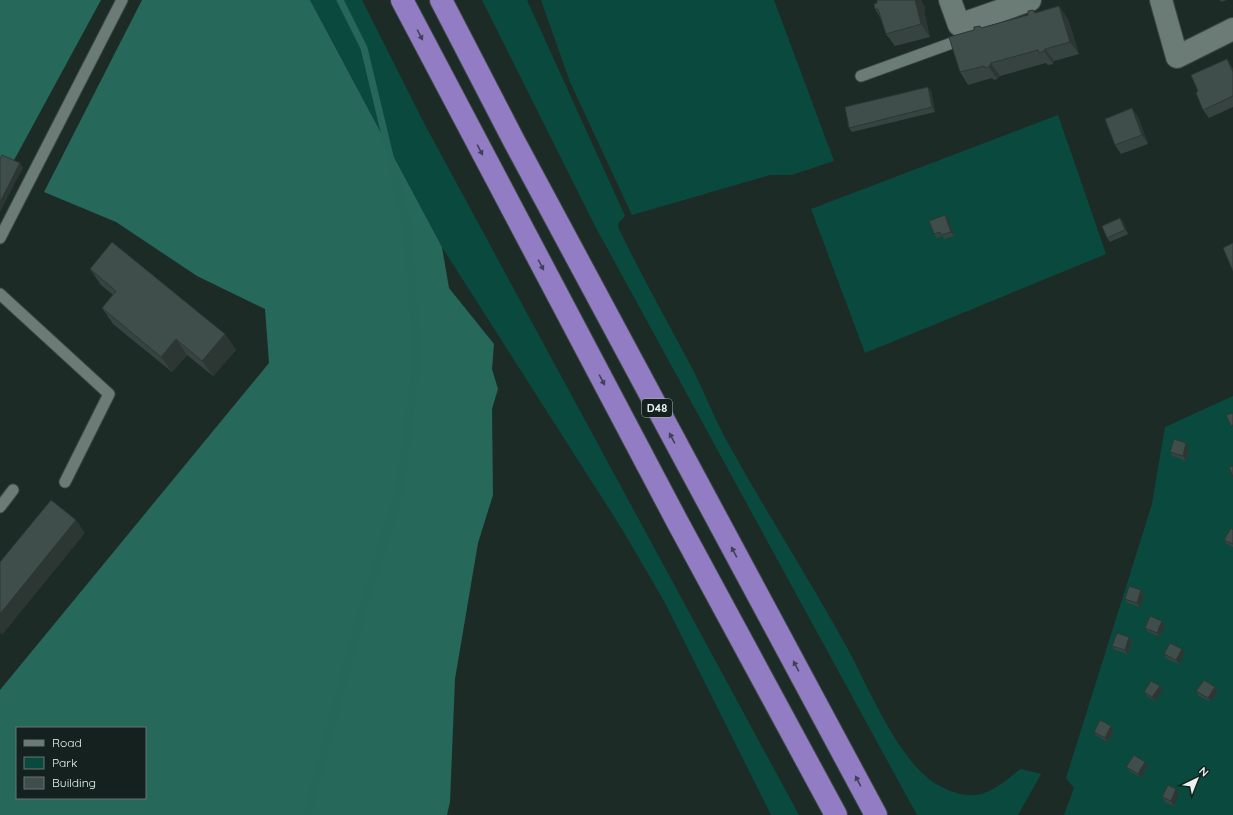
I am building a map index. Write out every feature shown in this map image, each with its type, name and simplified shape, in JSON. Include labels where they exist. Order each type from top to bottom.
[{"type":"highway","name":"D48","points":[[402,0],[678,523],[836,815]]},
{"type":"highway","name":"D48","points":[[441,0],[577,260],[876,815]]},
{"type":"street","points":[[950,0],[958,25],[1030,0]]},
{"type":"street","points":[[1161,0],[1177,57],[1233,29]]},
{"type":"lane","points":[[0,238],[122,0]]},
{"type":"lane","points":[[861,76],[963,40],[958,25]]},
{"type":"lane","points":[[0,294],[109,394],[66,482]]},
{"type":"lane","points":[[0,508],[13,490]]},
{"type":"green space","points":[[0,0],[101,0],[0,186]]},
{"type":"green space","points":[[142,0],[310,0],[442,247],[449,288],[494,344],[492,369],[498,389],[492,409],[493,495],[478,543],[455,679],[450,802],[447,815],[0,815],[0,690],[269,363],[265,309],[197,276],[116,222],[44,192]]},
{"type":"green space","points":[[310,0],[362,0],[425,125],[799,815],[771,815],[664,601],[622,529],[442,247]]},
{"type":"green space","points":[[482,0],[527,0],[625,216],[619,222],[618,227],[692,368],[722,432],[830,617],[897,741],[923,774],[938,785],[962,794],[982,794],[1000,785],[1020,769],[1041,774],[1018,815],[917,815],[594,224]]},
{"type":"green space","points":[[541,0],[774,0],[834,161],[791,175],[770,175],[632,215],[570,82]]},
{"type":"green space","points":[[1058,115],[1106,254],[865,353],[811,209]]},
{"type":"green space","points":[[1233,396],[1233,815],[1064,815],[1074,788],[1066,778],[1152,504],[1165,427]]},
{"type":"building","points":[[877,0],[915,0],[921,24],[886,34],[878,9],[875,9],[874,4],[877,3]]},
{"type":"building","points":[[1059,6],[1070,42],[1045,49],[1039,53],[1038,50],[991,63],[989,67],[985,68],[984,66],[960,72],[949,37],[974,30],[974,27],[980,26],[981,28],[1028,15],[1028,11],[1033,10],[1035,13]]},
{"type":"building","points":[[1227,59],[1233,72],[1233,96],[1203,110],[1196,93],[1198,91],[1191,75]]},
{"type":"building","points":[[928,87],[932,107],[849,128],[845,107]]},
{"type":"building","points":[[1132,108],[1142,135],[1115,145],[1105,119]]},
{"type":"building","points":[[2,155],[20,163],[0,202],[0,159]]},
{"type":"building","points":[[945,215],[951,232],[941,235],[940,232],[934,234],[929,221]]},
{"type":"building","points":[[1120,218],[1125,230],[1107,238],[1102,226]]},
{"type":"building","points":[[112,242],[225,334],[202,361],[176,339],[161,357],[102,308],[116,291],[90,269]]},
{"type":"building","points":[[1233,243],[1233,271],[1223,248]]},
{"type":"building","points":[[1233,413],[1233,425],[1231,426],[1226,415]]},
{"type":"building","points":[[1174,439],[1186,443],[1183,456],[1170,452]]},
{"type":"building","points":[[1233,466],[1233,477],[1229,467]]},
{"type":"building","points":[[51,500],[76,520],[0,614],[0,562]]},
{"type":"building","points":[[1231,528],[1233,530],[1233,544],[1224,540]]},
{"type":"building","points":[[1129,586],[1141,590],[1137,603],[1125,599]]},
{"type":"building","points":[[1150,616],[1162,621],[1157,633],[1145,628]]},
{"type":"building","points":[[1117,633],[1129,637],[1125,650],[1112,646]]},
{"type":"building","points":[[1170,643],[1182,649],[1176,660],[1164,654]]},
{"type":"building","points":[[1204,680],[1215,687],[1208,698],[1196,691]]},
{"type":"building","points":[[1151,681],[1160,686],[1152,697],[1144,692]]},
{"type":"building","points":[[1100,720],[1111,726],[1105,738],[1094,732]]},
{"type":"building","points":[[1134,755],[1145,762],[1138,774],[1126,767]]},
{"type":"building","points":[[1168,785],[1176,789],[1171,801],[1162,797]]},
{"type":"waterway","points":[[307,815],[358,625],[400,489],[417,357],[408,231],[364,48],[340,0]]}]
